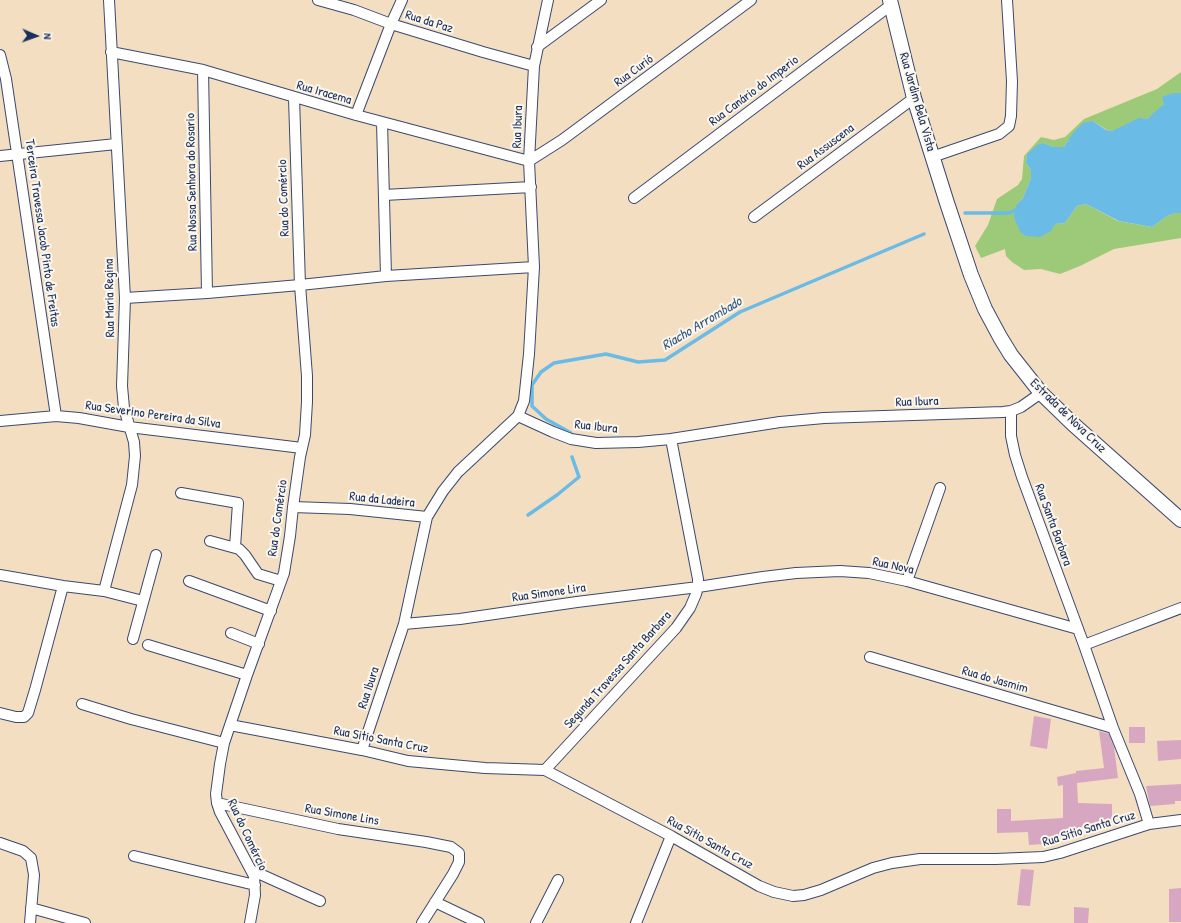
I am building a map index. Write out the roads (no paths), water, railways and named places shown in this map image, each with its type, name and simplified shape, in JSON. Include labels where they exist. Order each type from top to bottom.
[{"type":"main road","name":"Rua Jardim Bela Vista","points":[[890,3],[914,98],[947,203]]},
{"type":"main road","name":"Estrada de Nova Cruz","points":[[947,203],[971,275],[985,309],[1011,355],[1041,393],[1181,520]]},
{"type":"street","name":"Rua Maria Regina","points":[[104,591],[132,485],[135,450],[123,400],[122,386],[125,298],[109,0]]},
{"type":"street","name":"Rua da Paz","points":[[318,0],[354,10],[391,24],[534,66]]},
{"type":"street","points":[[356,115],[391,24],[402,0]]},
{"type":"street","points":[[537,47],[548,0]]},
{"type":"street","points":[[537,47],[601,0]]},
{"type":"street","name":"Rua Curió","points":[[530,161],[547,151],[751,0]]},
{"type":"street","points":[[932,157],[995,136],[1009,126],[1011,116],[1012,81],[1008,0]]},
{"type":"street","name":"Rua Canário do Imperio","points":[[634,198],[890,3]]},
{"type":"street","name":"Rua Ibura","points":[[537,47],[534,66],[530,161],[534,267],[526,385],[524,401],[518,416],[560,435],[581,441],[612,443],[671,439],[780,422],[824,418],[1012,411],[1041,393]]},
{"type":"street","name":"Rua Iracema","points":[[111,52],[203,70],[294,98],[530,161]]},
{"type":"street","name":"Terceira Travessa Jacob Pinto de Freitas","points":[[0,55],[6,79],[56,416]]},
{"type":"street","name":"Rua Nossa Senhora do Rosario","points":[[203,70],[207,293]]},
{"type":"street","name":"Rua do Comércio","points":[[250,923],[254,908],[256,885],[252,870],[224,819],[217,803],[217,785],[224,743],[281,581],[288,553],[293,507],[305,435],[307,402],[306,351],[300,285],[294,98]]},
{"type":"street","name":"Rua Assuscena","points":[[754,217],[914,98]]},
{"type":"street","points":[[382,122],[386,276]]},
{"type":"street","points":[[0,156],[116,144]]},
{"type":"street","points":[[384,195],[531,187]]},
{"type":"street","points":[[125,298],[207,293],[386,276],[534,267]]},
{"type":"street","name":"Rua Santa Barbara","points":[[1012,411],[1011,436],[1015,455],[1113,728],[1140,794],[1149,824]]},
{"type":"street","name":"Rua Severino Pereira da Silva","points":[[0,421],[56,416],[302,448]]},
{"type":"street","name":"Rua da Ladeira","points":[[293,507],[356,509],[427,517],[443,491],[458,472],[518,416]]},
{"type":"street","name":"Segunda Travessa Santa Barbara","points":[[545,770],[676,628],[690,608],[698,587],[697,574],[671,439]]},
{"type":"street","points":[[907,581],[940,488]]},
{"type":"street","points":[[181,493],[238,503],[235,547]]},
{"type":"street","name":"Rua Ibura","points":[[362,750],[404,624],[427,517]]},
{"type":"street","points":[[210,541],[235,547],[243,552],[258,574],[281,581]]},
{"type":"street","points":[[133,639],[156,555]]},
{"type":"street","name":"Rua Nova","points":[[698,587],[796,573],[869,573],[907,581],[1078,629]]},
{"type":"street","points":[[0,575],[63,586],[104,591],[143,601]]},
{"type":"street","points":[[189,581],[271,611]]},
{"type":"street","points":[[0,713],[16,717],[26,715],[30,709],[63,586]]},
{"type":"street","name":"Rua Simone Lira","points":[[404,624],[460,619],[577,602],[698,587]]},
{"type":"street","points":[[1084,645],[1181,608]]},
{"type":"street","points":[[231,633],[259,644]]},
{"type":"street","points":[[148,645],[247,675]]},
{"type":"street","name":"Rua do Jasmim","points":[[870,657],[1113,728]]},
{"type":"street","points":[[82,704],[131,720],[224,743]]},
{"type":"street","name":"Rua Sitio Santa Cruz","points":[[230,725],[362,750],[408,761],[485,768],[545,770],[671,836],[759,886],[774,892],[793,896],[804,895],[821,890],[851,876],[892,863],[920,859],[996,859],[1043,857],[1075,849],[1149,824],[1181,820]]},
{"type":"street","name":"Rua Simone Lins","points":[[217,803],[338,829],[445,845],[456,849],[459,855],[459,862],[436,902]]},
{"type":"street","points":[[636,923],[671,836]]},
{"type":"street","points":[[0,843],[24,851],[31,858],[33,863],[34,875],[30,923]]},
{"type":"street","points":[[134,856],[256,885]]},
{"type":"street","points":[[252,870],[320,901]]},
{"type":"street","points":[[536,923],[558,880]]},
{"type":"street","points":[[422,923],[436,902],[479,923]]},
{"type":"street","points":[[31,908],[85,923]]},
{"type":"water","points":[[1173,93],[1181,93],[1181,213],[1175,213],[1167,216],[1152,227],[1119,221],[1086,204],[1077,206],[1065,223],[1055,224],[1051,231],[1040,237],[1027,236],[1021,233],[1015,220],[1014,211],[1017,204],[1023,198],[1031,178],[1031,170],[1026,163],[1027,154],[1037,145],[1044,143],[1053,147],[1064,147],[1073,133],[1083,123],[1093,121],[1106,130],[1112,131],[1139,118],[1147,119],[1164,104],[1162,97]]},
{"type":"waterway","name":"Riacho Arrombado","points":[[965,213],[1009,213],[1018,209]]},
{"type":"waterway","name":"Riacho Arrombado","points":[[571,433],[546,419],[532,406],[532,385],[541,372],[554,363],[606,354],[638,362],[665,360],[740,312],[924,234]]},
{"type":"waterway","name":"Riacho Arrombado","points":[[528,515],[557,495],[579,477],[572,457]]}]
